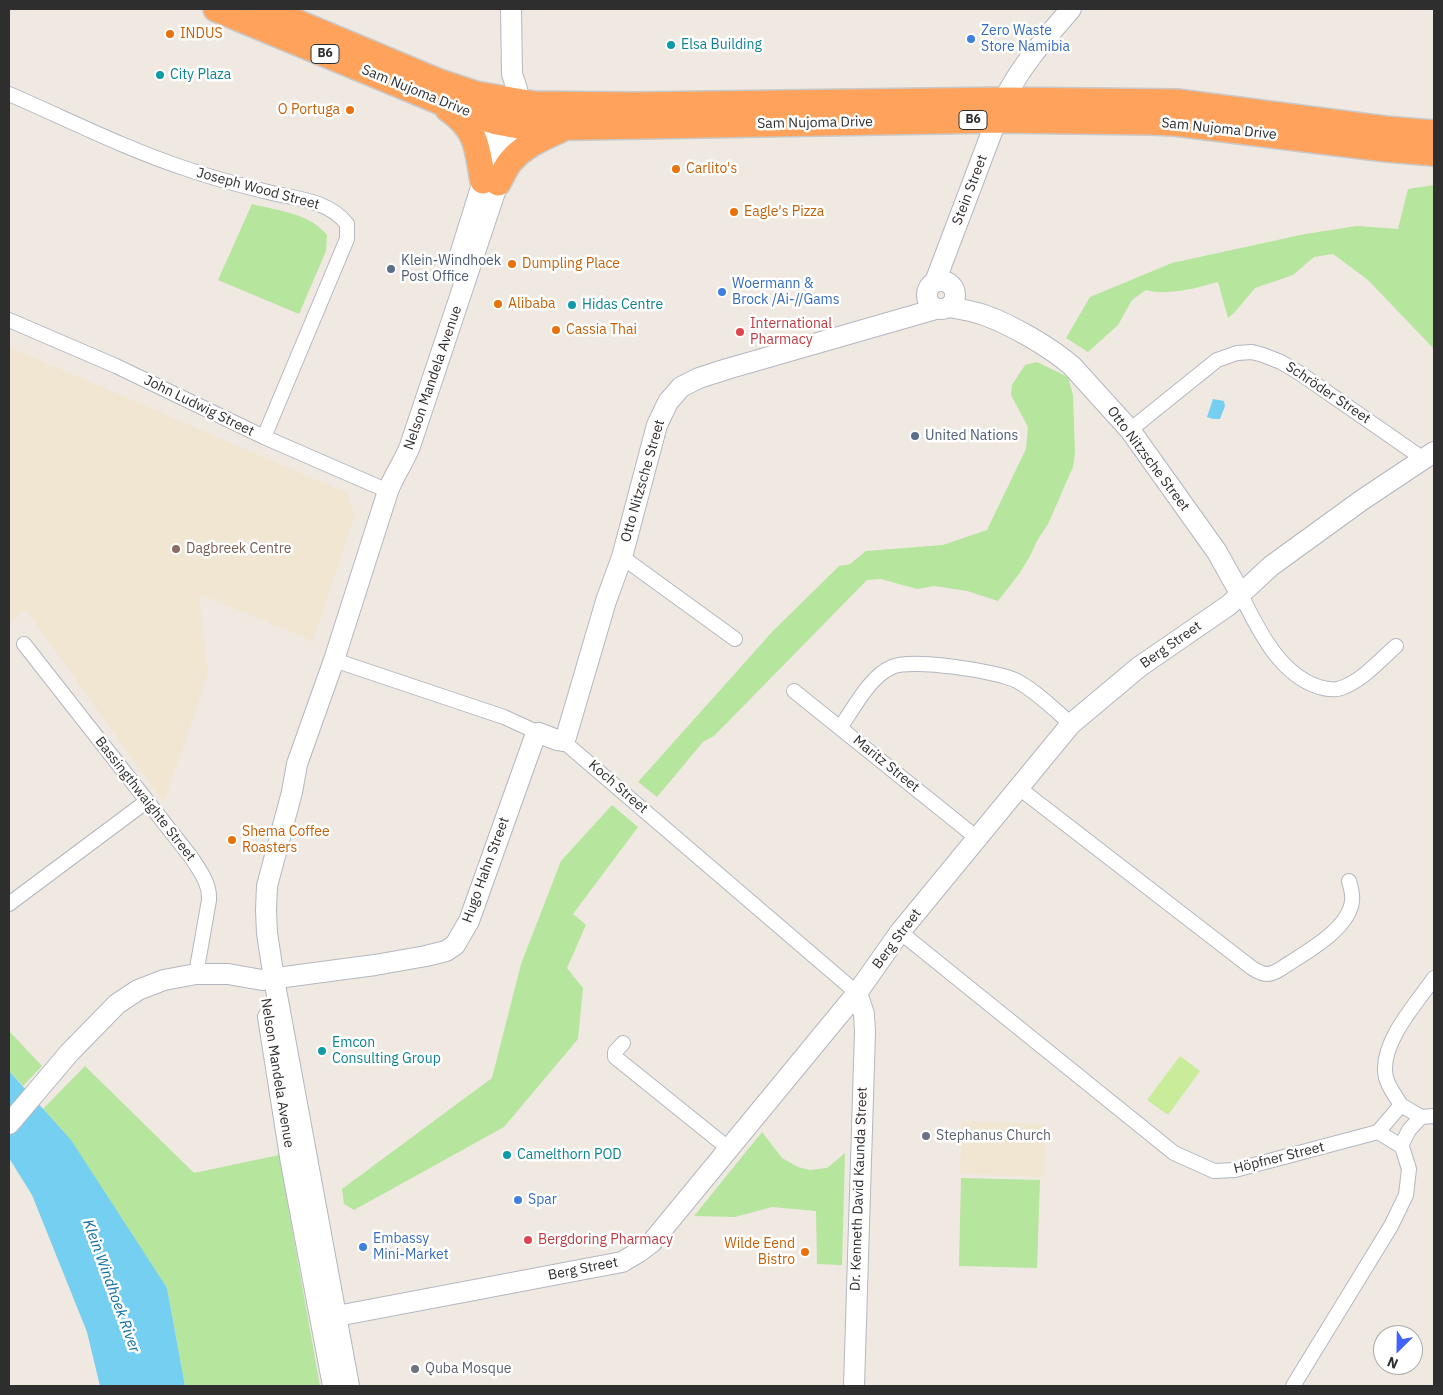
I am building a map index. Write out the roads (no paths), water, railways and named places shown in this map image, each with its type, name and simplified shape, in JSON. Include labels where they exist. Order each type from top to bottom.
[{"type":"highway","name":"Sam Nujoma Drive","points":[[216,9],[470,114],[566,105],[1000,110],[1174,123],[1386,149],[1434,153]]},
{"type":"highway","name":"Sam Nujoma Drive","points":[[265,9],[437,81],[476,94],[529,128],[1177,102],[1366,127],[1434,133]]},
{"type":"highway","points":[[434,99],[459,117],[470,129],[491,182],[520,151],[562,128]]},
{"type":"street","name":"Nelson Mandela Avenue","points":[[349,1386],[329,1318],[268,979],[267,886],[292,792],[297,764],[334,660],[391,484],[394,460],[491,182],[506,112],[517,89],[512,74],[512,9]]},
{"type":"street","name":"Stein Street","points":[[943,296],[949,246],[1000,110],[1013,81],[1026,62],[1071,9]]},
{"type":"street","name":"Joseph Wood Street","points":[[9,94],[185,169],[322,204],[340,214],[348,224],[347,239],[264,437]]},
{"type":"street","name":"Otto Nitzsche Street","points":[[563,740],[566,737],[606,602],[622,557],[657,425],[668,402],[681,387],[699,378],[900,319],[943,296],[1019,331],[1072,366],[1130,430],[1217,552],[1241,594]]},
{"type":"street","name":"John Ludwig Street","points":[[9,320],[116,366],[264,437],[391,484]]},
{"type":"street","name":"Schröder Street","points":[[1130,430],[1217,360],[1237,353],[1252,352],[1282,362],[1428,455]]},
{"type":"street","name":"Berg Street","points":[[329,1318],[622,1262],[652,1242],[858,993],[900,932],[1070,724],[1139,666],[1230,605],[1271,566],[1428,455]]},
{"type":"street","points":[[622,557],[735,639]]},
{"type":"street","points":[[1241,594],[1256,624],[1282,662],[1298,676],[1322,688],[1341,689],[1396,646]]},
{"type":"street","name":"Bassingthwaighte Street","points":[[24,644],[191,857],[206,882],[209,891],[196,974]]},
{"type":"street","name":"Koch Street","points":[[334,660],[504,717],[539,733],[557,740],[563,740],[858,993]]},
{"type":"street","points":[[840,728],[872,682],[891,667],[902,664],[941,666],[1008,677],[1024,685],[1070,724]]},
{"type":"street","name":"Maritz Street","points":[[794,691],[977,838]]},
{"type":"street","name":"Hugo Hahn Street","points":[[9,1124],[49,1076],[117,1004],[138,990],[164,980],[196,974],[228,974],[268,979],[418,957],[446,951],[455,945],[469,921],[529,750],[539,733]]},
{"type":"street","points":[[1018,788],[1252,968],[1264,975],[1274,973],[1335,931],[1347,915],[1352,903],[1349,881]]},
{"type":"street","points":[[9,904],[147,800]]},
{"type":"street","name":"Höpfner Street","points":[[900,932],[1174,1153],[1214,1171],[1235,1170],[1378,1132]]},
{"type":"street","points":[[1428,1117],[1401,1105],[1388,1084],[1385,1070],[1390,1045],[1406,1015],[1434,978]]},
{"type":"street","name":"Dr. Kenneth David Kaunda Street","points":[[854,1386],[865,1032],[864,1014],[858,993]]},
{"type":"street","points":[[623,1043],[615,1052],[615,1057],[728,1148]]},
{"type":"street","points":[[1293,1386],[1386,1234],[1406,1195],[1410,1169],[1401,1146],[1378,1132],[1401,1105]]},
{"type":"street","points":[[1401,1146],[1408,1130],[1428,1117]]},
{"type":"street","name":"Nelson Mandela Avenue","points":[[329,1318],[333,1386]]},
{"type":"water","points":[[1213,399],[1224,401],[1225,406],[1220,419],[1207,417]]},
{"type":"water","name":"Klein Windhoek River","points":[[9,1071],[71,1140],[167,1288],[185,1386],[100,1386],[87,1332],[32,1195],[9,1158]]},
{"type":"place","name":"INDUS","points":[[170,34]]},
{"type":"place","name":"Zero Waste Store Namibia","points":[[971,39]]},
{"type":"place","name":"Elsa Building","points":[[671,45]]},
{"type":"place","name":"City Plaza","points":[[160,75]]},
{"type":"place","name":"O Portuga","points":[[350,110]]},
{"type":"place","name":"Carlito's","points":[[676,169]]},
{"type":"place","name":"Eagle's Pizza","points":[[734,212]]},
{"type":"place","name":"Dumpling Place","points":[[512,264]]},
{"type":"place","name":"Klein-Windhoek Post Office","points":[[391,269]]},
{"type":"place","name":"Woermann & Brock /Ai-//Gams","points":[[722,292]]},
{"type":"place","name":"Alibaba","points":[[498,304]]},
{"type":"place","name":"Hidas Centre","points":[[572,305]]},
{"type":"place","name":"Cassia Thai","points":[[556,330]]},
{"type":"place","name":"International Pharmacy","points":[[740,332]]},
{"type":"place","name":"United Nations","points":[[915,436]]},
{"type":"place","name":"Dagbreek Centre","points":[[176,549]]},
{"type":"place","name":"Shema Coffee Roasters","points":[[232,840]]},
{"type":"place","name":"Emcon Consulting Group","points":[[322,1051]]},
{"type":"place","name":"Stephanus Church","points":[[926,1136]]},
{"type":"place","name":"Camelthorn POD","points":[[507,1155]]},
{"type":"place","name":"Spar","points":[[518,1200]]},
{"type":"place","name":"Bergdoring Pharmacy","points":[[528,1240]]},
{"type":"place","name":"Embassy Mini-Market","points":[[363,1247]]},
{"type":"place","name":"Wilde Eend Bistro","points":[[805,1252]]},
{"type":"place","name":"Quba Mosque","points":[[415,1369]]}]
